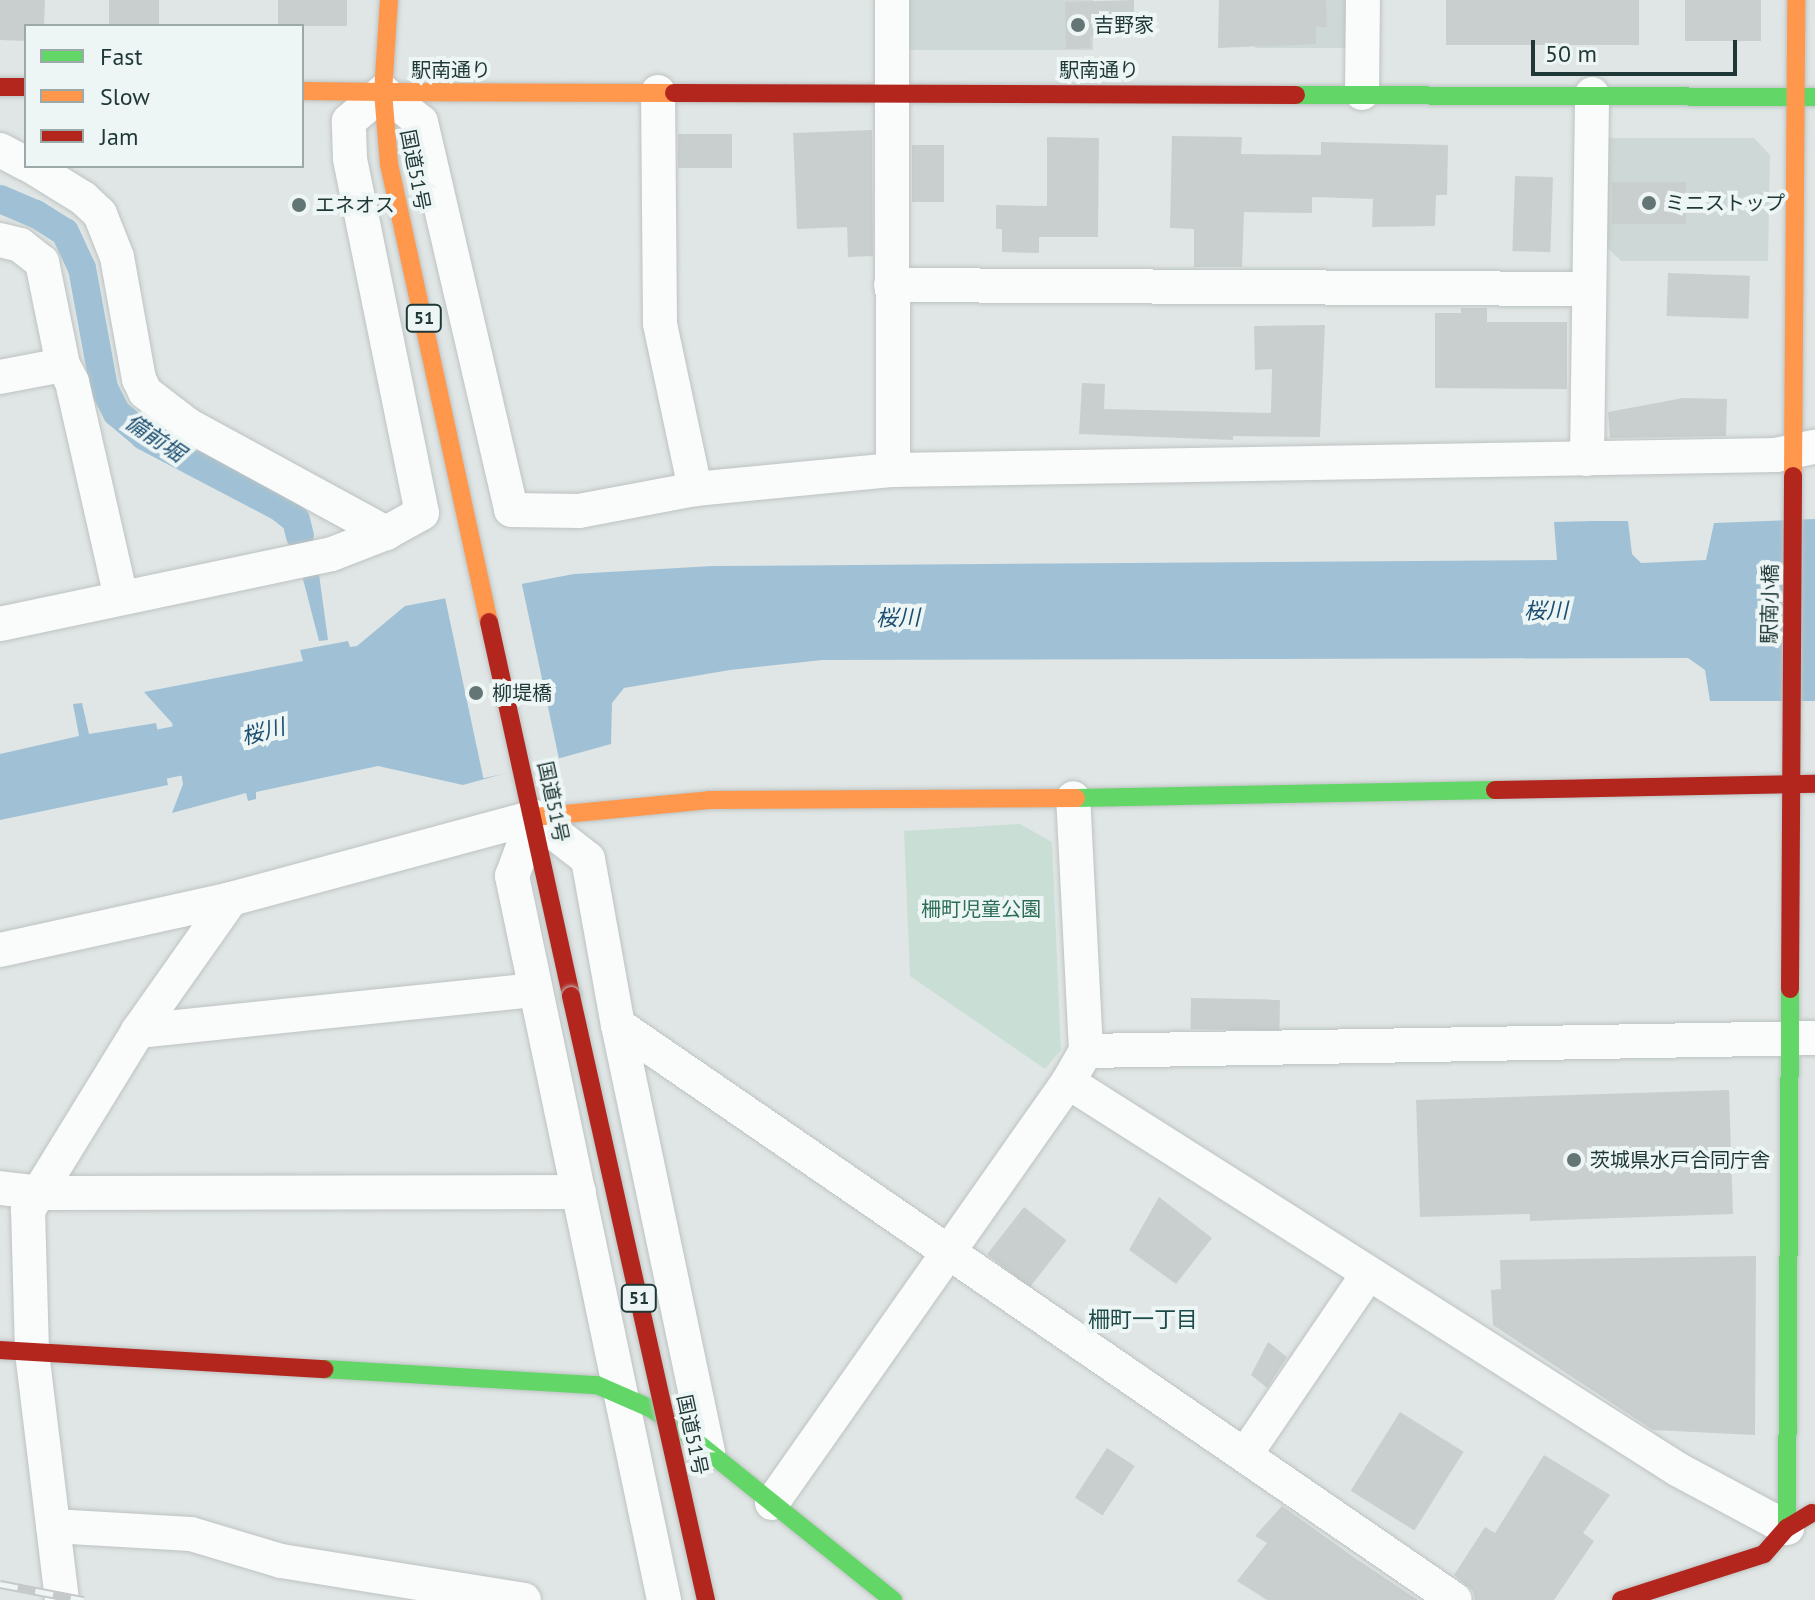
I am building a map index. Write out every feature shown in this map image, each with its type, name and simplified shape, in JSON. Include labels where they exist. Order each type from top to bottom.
[{"type":"main road","name":"国道51号","points":[[389,0],[383,92],[389,164],[706,1600]]},
{"type":"main road","name":"駅南小橋","points":[[1796,0],[1795,97],[1804,450],[1793,487],[1790,784],[1802,1038],[1801,1263],[1806,1524]]},
{"type":"main road","points":[[0,87],[24,87]]},
{"type":"main road","points":[[304,91],[383,92]]},
{"type":"main road","name":"駅南通り","points":[[383,92],[893,91],[1815,97]]},
{"type":"main road","points":[[534,817],[709,800],[1073,798],[1815,784]]},
{"type":"main road","points":[[16,1351],[597,1385],[621,1393],[661,1415],[893,1600]]},
{"type":"main road","points":[[1621,1600],[1764,1554],[1806,1524]]},
{"type":"street","points":[[892,0],[893,470]]},
{"type":"street","points":[[1362,93],[1363,0]]},
{"type":"street","points":[[0,624],[332,554],[386,533],[422,513],[350,158],[349,121],[383,92],[421,122],[511,510],[579,511],[695,489],[893,470],[1587,459],[1804,450]]},
{"type":"street","points":[[658,92],[660,324],[695,489]]},
{"type":"street","points":[[1587,459],[1592,94]]},
{"type":"street","points":[[0,150],[24,163]]},
{"type":"street","points":[[33,168],[83,198],[100,214],[117,257],[139,379],[145,392],[188,425],[386,533]]},
{"type":"street","points":[[0,240],[20,245],[42,262],[63,365],[72,382],[121,597]]},
{"type":"street","points":[[891,285],[1589,289]]},
{"type":"street","points":[[0,377],[63,365]]},
{"type":"street","points":[[772,1503],[1068,1082],[1086,1051],[1073,798]]},
{"type":"street","points":[[0,950],[231,899],[534,817]]},
{"type":"street","points":[[534,817],[512,876],[533,990],[579,1192],[664,1600]]},
{"type":"street","points":[[534,817],[588,859],[618,1025],[708,1453]]},
{"type":"street","points":[[62,1600],[53,1526],[16,1351],[28,1210],[138,1031],[231,899]]},
{"type":"street","points":[[138,1031],[533,990]]},
{"type":"street","points":[[618,1025],[1455,1600]]},
{"type":"street","points":[[1086,1051],[1802,1038]]},
{"type":"street","points":[[1068,1082],[1677,1469],[1806,1524]]},
{"type":"street","points":[[0,1188],[41,1193],[579,1192]]},
{"type":"street","points":[[1245,1455],[1368,1274]]},
{"type":"street","points":[[53,1526],[191,1534],[281,1561],[524,1600]]},
{"type":"shaded area","points":[[906,0],[1093,0],[1093,50],[906,50]]},
{"type":"shaded area","points":[[1255,0],[1351,0],[1351,48],[1255,48]]},
{"type":"shaded area","points":[[1601,138],[1754,138],[1770,155],[1768,261],[1621,261],[1601,241]]},
{"type":"green space","name":"柵町児童公園","points":[[1020,824],[1052,842],[1061,1050],[1045,1069],[910,976],[904,831]]},
{"type":"water","points":[[0,189],[42,206],[71,225],[58,239],[31,221],[0,208]]},
{"type":"water","points":[[287,501],[305,519],[318,567],[328,640],[319,641],[289,525],[275,515]]},
{"type":"water","points":[[1815,519],[1815,701],[1710,701],[1705,670],[1688,658],[822,660],[730,670],[624,688],[612,703],[611,744],[463,785],[378,766],[256,792],[256,799],[248,801],[246,793],[172,813],[183,784],[172,723],[144,692],[303,661],[300,650],[348,641],[350,647],[357,646],[405,606],[574,574],[712,566],[1557,560],[1554,522],[1592,521],[1628,521],[1632,554],[1641,563],[1706,560],[1714,523]]},
{"type":"water","points":[[82,703],[89,734],[156,723],[168,785],[0,820],[0,754],[79,736],[73,704]]},
{"type":"pier","name":"柳堤橋","points":[[521,580],[560,762],[483,778],[445,596]]},
{"type":"building","points":[[0,0],[45,0],[44,24],[24,24],[24,41],[0,40]]},
{"type":"building","points":[[109,0],[159,0],[159,24],[109,24]]},
{"type":"building","points":[[278,0],[347,0],[347,26],[278,24]]},
{"type":"building","points":[[1134,0],[1134,36],[1090,37],[1091,48],[1066,49],[1065,2]]},
{"type":"building","points":[[1219,0],[1326,0],[1327,27],[1316,27],[1316,44],[1218,48]]},
{"type":"building","points":[[1446,0],[1639,0],[1639,45],[1446,45]]},
{"type":"building","points":[[1685,0],[1761,0],[1761,41],[1685,41]]},
{"type":"building","points":[[872,130],[873,256],[848,257],[847,227],[797,229],[793,133]]},
{"type":"building","points":[[678,134],[732,134],[732,168],[678,168]]},
{"type":"building","points":[[1172,136],[1242,137],[1241,154],[1321,155],[1321,142],[1448,145],[1447,195],[1436,195],[1435,226],[1372,227],[1373,199],[1312,197],[1312,213],[1244,212],[1242,267],[1194,267],[1194,229],[1170,228]]},
{"type":"building","points":[[1047,137],[1099,138],[1098,237],[1039,237],[1039,253],[1002,252],[1002,229],[996,229],[996,205],[1047,206]]},
{"type":"building","points":[[912,145],[944,145],[944,202],[912,202]]},
{"type":"building","points":[[1515,176],[1553,177],[1550,252],[1512,251]]},
{"type":"building","name":"ミニストップ","points":[[1612,182],[1686,182],[1686,224],[1612,224]]},
{"type":"building","points":[[1668,273],[1750,276],[1748,319],[1666,316]]},
{"type":"building","points":[[1461,308],[1487,308],[1487,322],[1567,322],[1567,389],[1435,388],[1435,313],[1461,313]]},
{"type":"building","points":[[1325,325],[1320,437],[1233,436],[1233,440],[1079,434],[1082,383],[1105,384],[1104,409],[1271,413],[1272,369],[1255,370],[1254,326]]},
{"type":"building","points":[[1683,398],[1727,399],[1726,436],[1610,438],[1608,412]]},
{"type":"building","points":[[1191,998],[1280,1000],[1279,1031],[1190,1029]]},
{"type":"building","name":"茨城県水戸合同庁舎","points":[[1729,1090],[1733,1214],[1530,1221],[1530,1214],[1420,1217],[1416,1100]]},
{"type":"building","points":[[1159,1197],[1212,1238],[1176,1284],[1129,1250]]},
{"type":"building","points":[[1024,1207],[1067,1240],[1030,1288],[987,1254]]},
{"type":"building","points":[[1756,1256],[1755,1435],[1653,1430],[1493,1325],[1491,1290],[1501,1289],[1500,1260]]},
{"type":"building","points":[[1268,1342],[1287,1357],[1267,1388],[1251,1375]]},
{"type":"building","points":[[1400,1412],[1464,1452],[1414,1531],[1351,1491]]},
{"type":"building","points":[[1107,1448],[1135,1466],[1103,1515],[1075,1497]]},
{"type":"building","points":[[1544,1455],[1610,1495],[1583,1533],[1594,1541],[1554,1600],[1475,1600],[1473,1591],[1454,1575],[1485,1527],[1495,1533]]},
{"type":"building","points":[[1282,1506],[1418,1600],[1267,1600],[1237,1581],[1267,1543],[1255,1536]]},
{"type":"waterway","name":"備前堀","points":[[0,199],[36,214],[65,232],[82,268],[104,388],[117,413],[144,436],[281,508],[296,520],[300,536]]},
{"type":"waterway","name":"桜川","points":[[0,787],[245,737]]},
{"type":"railway","points":[[0,1584],[83,1600]]},
{"type":"traffic: fast","points":[[1296,95],[1815,97]]},
{"type":"traffic: fast","points":[[1076,798],[1495,790]]},
{"type":"traffic: fast","points":[[1787,1528],[1790,989]]},
{"type":"traffic: fast","points":[[324,1369],[597,1385],[652,1409],[679,1428],[893,1600]]},
{"type":"traffic: slow","points":[[389,0],[383,92],[674,93]]},
{"type":"traffic: slow","points":[[1793,476],[1796,0]]},
{"type":"traffic: slow","points":[[304,91],[383,92],[389,164],[489,622]]},
{"type":"traffic: slow","points":[[534,817],[709,800],[1076,798]]},
{"type":"traffic: jam","points":[[0,87],[24,87]]},
{"type":"traffic: jam","points":[[674,93],[1296,95]]},
{"type":"traffic: jam","points":[[1790,989],[1793,476]]},
{"type":"traffic: jam","points":[[489,622],[571,996]]},
{"type":"traffic: jam","points":[[1495,790],[1815,784]]},
{"type":"traffic: jam","points":[[571,996],[706,1600]]},
{"type":"traffic: jam","points":[[0,1350],[324,1369]]},
{"type":"traffic: jam","points":[[1621,1600],[1764,1554],[1787,1528],[1812,1513]]},
{"type":"place","name":"吉野家","points":[[1078,25]]},
{"type":"place","name":"ミニストップ","points":[[1649,203]]},
{"type":"place","name":"エネオス","points":[[299,205]]},
{"type":"place","name":"柳堤橋","points":[[476,693]]},
{"type":"place","name":"茨城県水戸合同庁舎","points":[[1574,1160]]},
{"type":"district","name":"柵町一丁目","points":[[1143,1320]]}]
